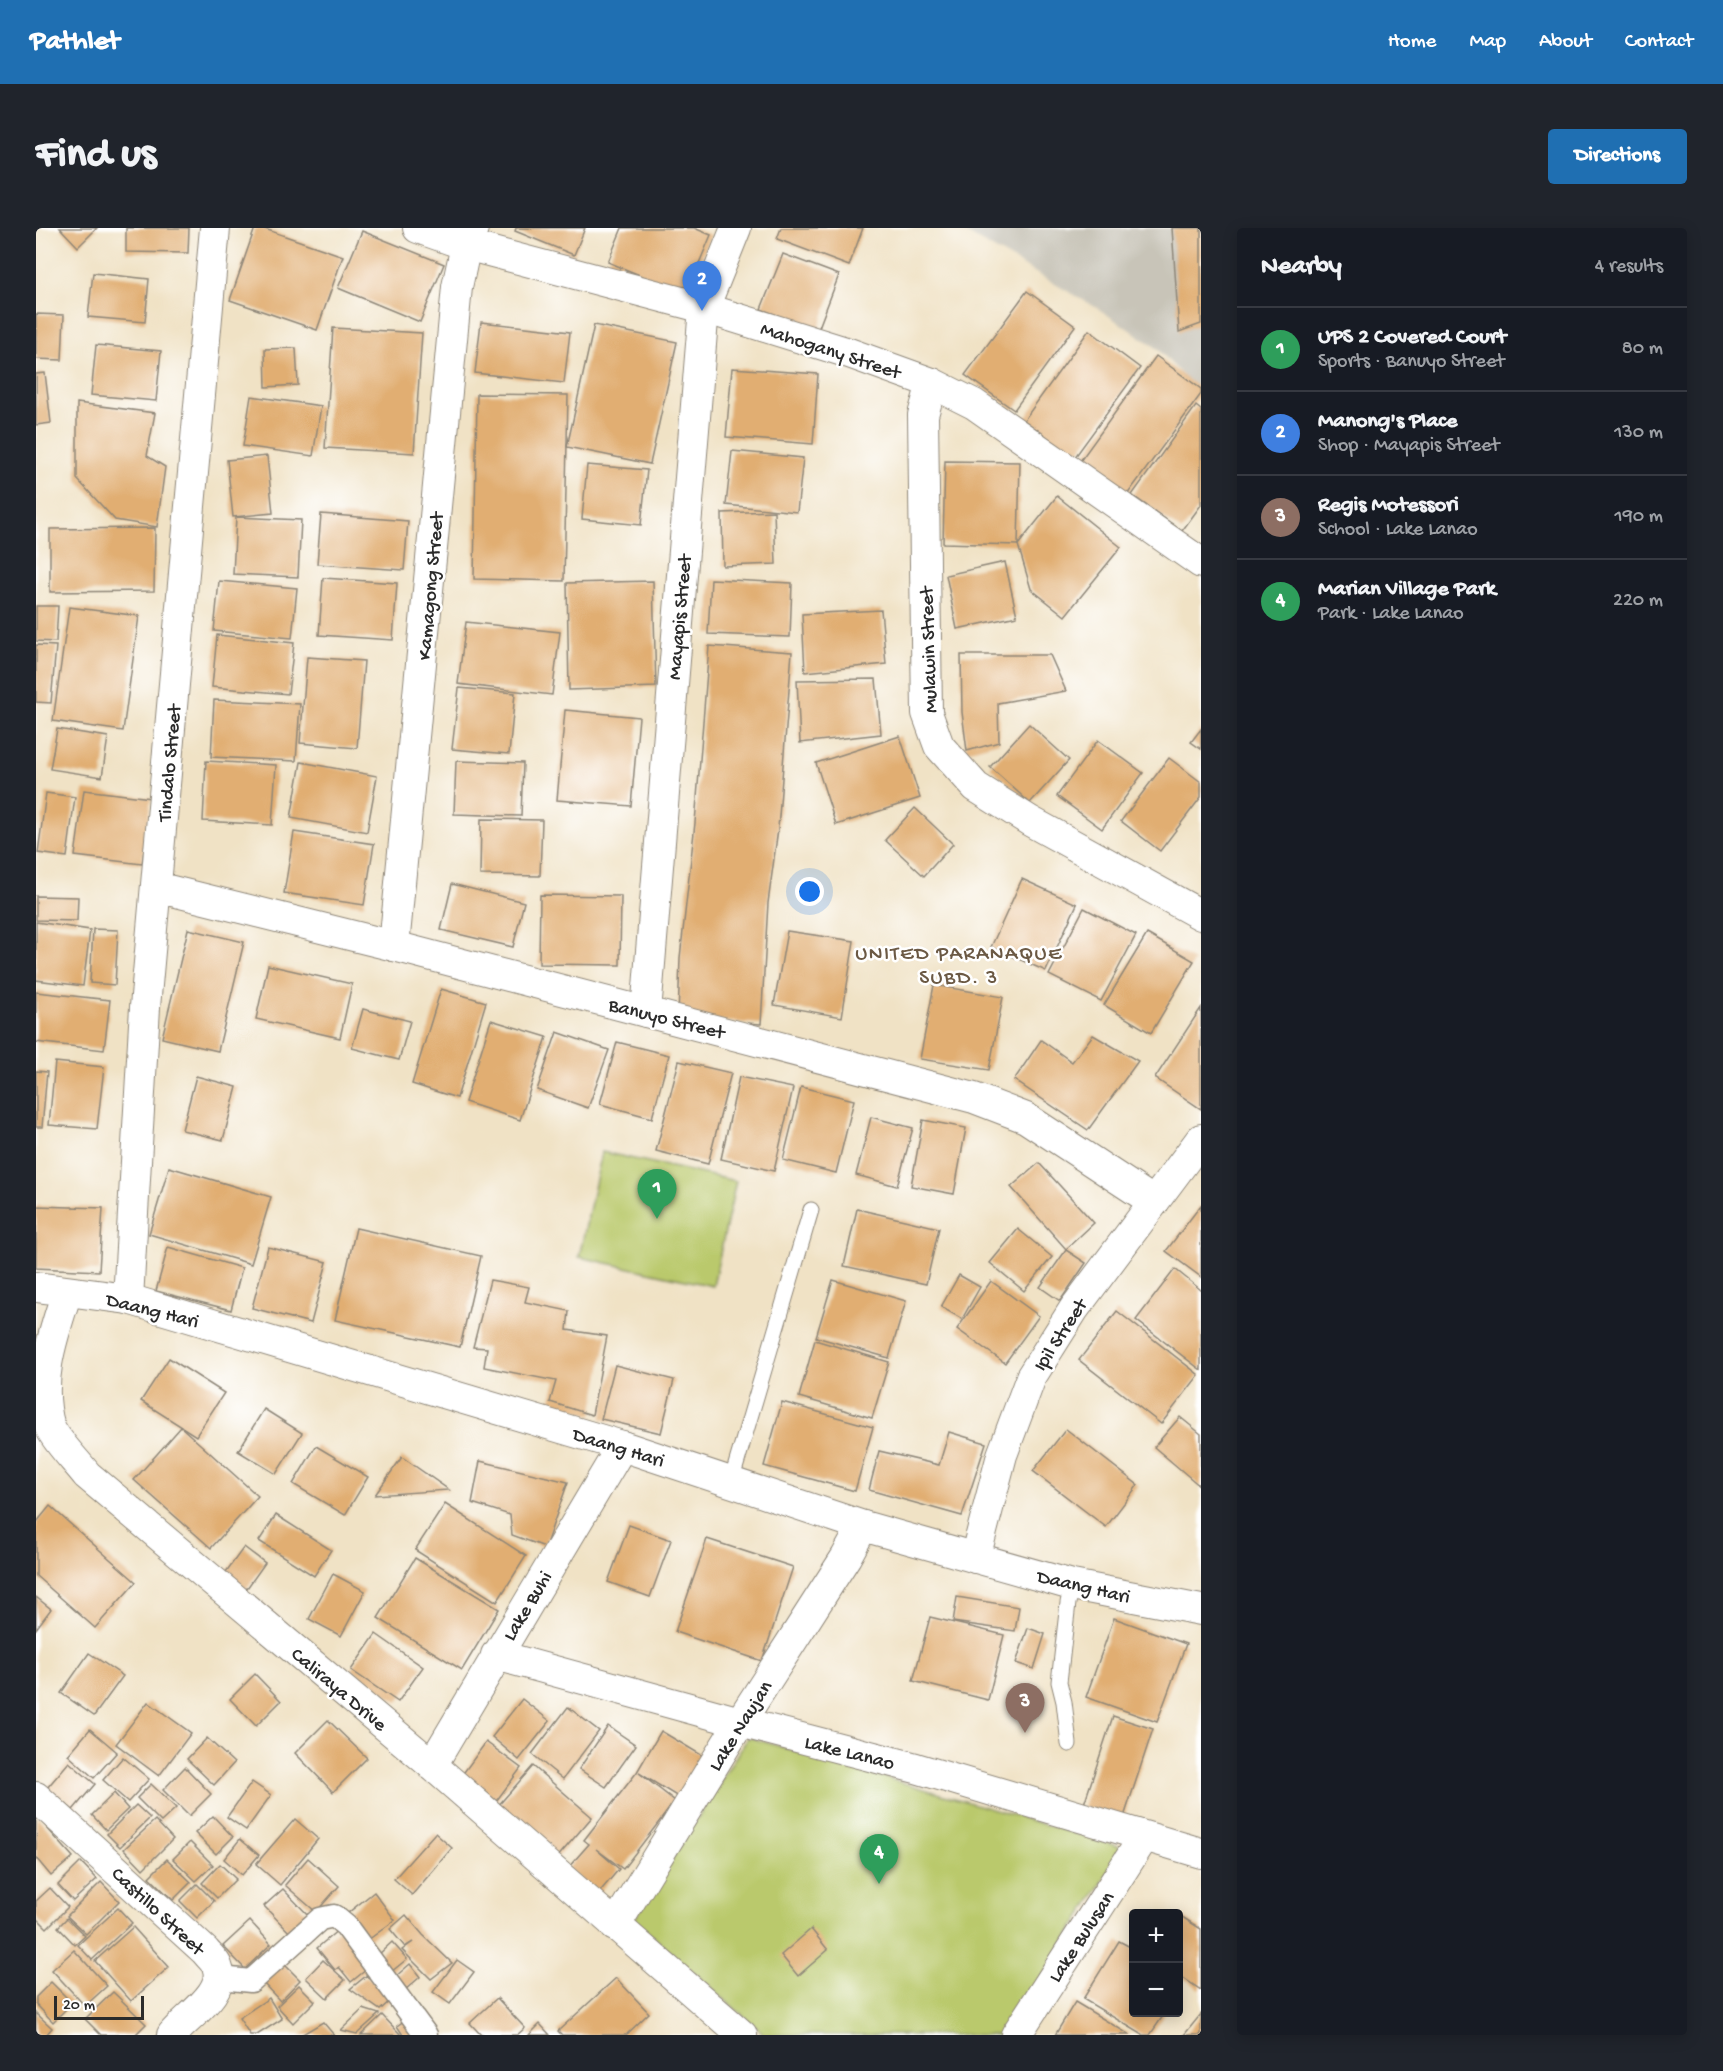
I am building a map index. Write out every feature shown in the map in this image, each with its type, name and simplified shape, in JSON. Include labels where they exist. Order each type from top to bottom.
[{"type":"street","name":"Tindalo Street","points":[[128,1299],[145,1007],[215,228]]},
{"type":"street","name":"Mahogany Street","points":[[418,228],[470,236],[849,353],[932,383],[974,404],[1201,563]]},
{"type":"street","name":"Mayapis Street","points":[[646,1012],[704,308],[736,228]]},
{"type":"street","name":"Kamagong Street","points":[[394,946],[457,287],[470,236]]},
{"type":"street","name":"Mulawin Street","points":[[932,383],[923,415],[927,714],[939,746],[976,788],[1030,821],[1201,915]]},
{"type":"street","name":"Banuyo Street","points":[[156,888],[394,946],[909,1079],[974,1098],[1026,1118],[1154,1202]]},
{"type":"street","name":"Ipil Street","points":[[975,1558],[1002,1455],[1031,1377],[1074,1309],[1201,1139]]},
{"type":"street","name":"Daang Hari","points":[[36,1287],[128,1299],[622,1446],[863,1526],[1072,1585],[1201,1610]]},
{"type":"street","name":"Caliraya Drive","points":[[67,1292],[43,1370],[42,1398],[51,1428],[87,1475],[432,1765],[742,2035]]},
{"type":"street","name":"Lake Buhi","points":[[432,1765],[622,1446]]},
{"type":"street","name":"Lake Naujan","points":[[615,1926],[740,1722],[846,1557],[863,1526]]},
{"type":"street","name":"Lake Lanao","points":[[496,1655],[916,1768],[1201,1853]]},
{"type":"street","name":"Castillo Street","points":[[36,1797],[205,1951],[217,1965],[220,1978]]},
{"type":"street","name":"Lake Bulusan","points":[[1016,2035],[1144,1837]]},
{"type":"street","points":[[172,2035],[215,1992],[220,1978],[251,1981],[320,1919],[334,1916],[346,1926],[426,2035]]},
{"type":"lane","points":[[731,1482],[811,1210]]},
{"type":"lane","points":[[1069,1744],[1059,1682],[1072,1585]]},
{"type":"shaded area","points":[[957,228],[1201,228],[1201,396],[1157,348],[1097,308]]},
{"type":"green space","points":[[602,1152],[736,1181],[713,1286],[579,1257]]},
{"type":"green space","points":[[748,1737],[1124,1848],[1006,2035],[765,2035],[634,1920]]},
{"type":"building","points":[[60,228],[97,228],[78,247]]},
{"type":"building","points":[[126,228],[189,228],[188,253],[126,252]]},
{"type":"building","points":[[255,228],[262,228],[343,256],[317,330],[230,300]]},
{"type":"building","points":[[516,228],[585,228],[574,255],[515,231]]},
{"type":"building","points":[[622,228],[694,228],[711,235],[686,294],[608,262]]},
{"type":"building","points":[[781,228],[863,228],[849,266],[777,239]]},
{"type":"building","points":[[1172,228],[1201,228],[1201,324],[1179,332]]},
{"type":"building","points":[[362,231],[444,264],[420,322],[338,288]]},
{"type":"building","points":[[783,254],[839,275],[818,330],[761,309]]},
{"type":"building","points":[[93,273],[149,279],[145,322],[88,317]]},
{"type":"building","points":[[1027,291],[1075,326],[1014,410],[965,375]]},
{"type":"building","points":[[36,314],[64,315],[62,360],[36,359]]},
{"type":"building","points":[[481,322],[570,332],[564,383],[475,373]]},
{"type":"building","points":[[594,325],[677,342],[650,464],[567,447]]},
{"type":"building","points":[[333,328],[422,333],[414,453],[325,448]]},
{"type":"building","points":[[1089,330],[1140,368],[1075,457],[1024,420]]},
{"type":"building","points":[[96,345],[161,351],[156,401],[91,395]]},
{"type":"building","points":[[296,348],[298,385],[266,387],[265,349]]},
{"type":"building","points":[[1156,356],[1201,389],[1201,394],[1127,495],[1080,461]]},
{"type":"building","points":[[732,368],[818,374],[813,444],[726,437]]},
{"type":"building","points":[[45,373],[51,423],[36,425],[36,374]]},
{"type":"building","points":[[477,394],[568,395],[564,581],[474,579]]},
{"type":"building","points":[[251,396],[321,406],[313,456],[243,446]]},
{"type":"building","points":[[77,403],[155,413],[147,456],[165,467],[157,527],[115,520],[77,479]]},
{"type":"building","points":[[1196,406],[1201,410],[1201,505],[1182,531],[1132,495]]},
{"type":"building","points":[[732,451],[803,458],[797,512],[726,505]]},
{"type":"building","points":[[267,456],[273,513],[233,517],[227,460]]},
{"type":"building","points":[[945,461],[1020,462],[1018,545],[943,543]]},
{"type":"building","points":[[587,465],[647,470],[641,525],[582,519]]},
{"type":"building","points":[[1057,496],[1121,547],[1065,616],[1031,589],[1018,545]]},
{"type":"building","points":[[774,511],[776,564],[723,566],[722,513]]},
{"type":"building","points":[[321,514],[408,521],[404,570],[317,564]]},
{"type":"building","points":[[236,517],[301,520],[298,577],[233,574]]},
{"type":"building","points":[[155,528],[154,591],[50,592],[50,529]]},
{"type":"building","points":[[1005,562],[1017,616],[957,629],[946,575]]},
{"type":"building","points":[[323,578],[397,583],[393,640],[319,635]]},
{"type":"building","points":[[711,579],[792,583],[790,637],[708,634]]},
{"type":"building","points":[[219,581],[297,588],[292,638],[214,631]]},
{"type":"building","points":[[653,581],[656,687],[569,690],[567,583]]},
{"type":"building","points":[[36,606],[58,606],[56,642],[36,641]]},
{"type":"building","points":[[69,607],[139,616],[123,731],[53,721]]},
{"type":"building","points":[[881,610],[886,664],[805,672],[802,614]]},
{"type":"building","points":[[466,622],[560,632],[552,695],[458,684]]},
{"type":"building","points":[[217,635],[294,643],[288,694],[212,687]]},
{"type":"building","points":[[36,645],[56,646],[51,703],[36,702]]},
{"type":"building","points":[[709,646],[792,652],[778,829],[768,903],[761,1024],[678,1018],[680,958],[695,823]]},
{"type":"building","points":[[961,655],[1050,655],[1066,691],[998,703],[999,742],[967,751],[962,712]]},
{"type":"building","points":[[307,657],[364,661],[357,748],[300,743]]},
{"type":"building","points":[[876,679],[881,734],[800,743],[797,680]]},
{"type":"building","points":[[459,688],[515,693],[509,754],[452,749]]},
{"type":"building","points":[[214,700],[300,704],[296,761],[211,757]]},
{"type":"building","points":[[565,710],[639,717],[631,806],[557,800]]},
{"type":"building","points":[[1029,724],[1069,760],[1030,803],[990,767]]},
{"type":"building","points":[[57,729],[108,737],[102,777],[50,769]]},
{"type":"building","points":[[1201,729],[1201,749],[1191,742]]},
{"type":"building","points":[[900,736],[920,798],[836,825],[816,763]]},
{"type":"building","points":[[1098,740],[1143,773],[1102,829],[1057,796]]},
{"type":"building","points":[[1169,758],[1201,782],[1201,797],[1160,851],[1121,821]]},
{"type":"building","points":[[206,761],[276,765],[272,825],[203,821]]},
{"type":"building","points":[[456,761],[523,763],[521,816],[454,814]]},
{"type":"building","points":[[301,762],[377,776],[367,832],[291,818]]},
{"type":"building","points":[[84,790],[151,798],[142,864],[75,856]]},
{"type":"building","points":[[46,793],[75,797],[67,857],[38,853]]},
{"type":"building","points":[[915,808],[953,844],[924,876],[885,840]]},
{"type":"building","points":[[481,819],[542,820],[540,876],[480,875]]},
{"type":"building","points":[[294,832],[374,844],[364,905],[284,893]]},
{"type":"building","points":[[1022,879],[1077,904],[1046,971],[991,947]]},
{"type":"building","points":[[452,884],[524,902],[513,947],[441,930]]},
{"type":"building","points":[[540,895],[621,896],[620,965],[539,964]]},
{"type":"building","points":[[36,896],[78,897],[77,921],[36,920]]},
{"type":"building","points":[[1084,908],[1136,935],[1101,1001],[1049,975]]},
{"type":"building","points":[[36,922],[90,930],[83,986],[36,980]]},
{"type":"building","points":[[93,929],[118,930],[115,985],[90,983]]},
{"type":"building","points":[[188,929],[244,942],[218,1051],[162,1038]]},
{"type":"building","points":[[787,931],[854,941],[842,1017],[774,1005]]},
{"type":"building","points":[[1147,934],[1194,961],[1151,1033],[1104,1005]]},
{"type":"building","points":[[268,965],[352,984],[340,1038],[256,1019]]},
{"type":"building","points":[[934,985],[1003,997],[989,1070],[920,1059]]},
{"type":"building","points":[[441,989],[486,1002],[457,1098],[412,1084]]},
{"type":"building","points":[[36,992],[110,1000],[104,1050],[36,1042]]},
{"type":"building","points":[[1201,1008],[1201,1109],[1155,1078]]},
{"type":"building","points":[[363,1009],[410,1021],[399,1060],[352,1048]]},
{"type":"building","points":[[491,1020],[547,1037],[520,1120],[465,1102]]},
{"type":"building","points":[[557,1032],[609,1050],[588,1108],[537,1090]]},
{"type":"building","points":[[1093,1035],[1138,1061],[1088,1130],[1014,1080],[1041,1040],[1072,1062]]},
{"type":"building","points":[[617,1042],[669,1055],[652,1118],[600,1104]]},
{"type":"building","points":[[679,1061],[731,1073],[708,1164],[656,1151]]},
{"type":"building","points":[[55,1062],[104,1067],[97,1129],[49,1125]]},
{"type":"building","points":[[36,1071],[47,1072],[42,1127],[36,1127]]},
{"type":"building","points":[[196,1076],[237,1087],[223,1140],[182,1130]]},
{"type":"building","points":[[739,1077],[793,1088],[774,1171],[721,1159]]},
{"type":"building","points":[[801,1087],[854,1100],[836,1173],[783,1160]]},
{"type":"building","points":[[871,1117],[913,1128],[897,1186],[856,1175]]},
{"type":"building","points":[[923,1120],[966,1128],[954,1194],[911,1186]]},
{"type":"building","points":[[1039,1163],[1094,1223],[1066,1249],[1011,1187]]},
{"type":"building","points":[[169,1167],[271,1197],[251,1264],[149,1234]]},
{"type":"building","points":[[1201,1205],[1201,1277],[1166,1251]]},
{"type":"building","points":[[36,1206],[103,1208],[99,1271],[36,1268]]},
{"type":"building","points":[[857,1209],[939,1228],[926,1284],[844,1266]]},
{"type":"building","points":[[356,1228],[481,1256],[460,1347],[335,1320]]},
{"type":"building","points":[[1018,1229],[1052,1257],[1024,1291],[990,1263]]},
{"type":"building","points":[[168,1247],[242,1268],[231,1310],[156,1291]]},
{"type":"building","points":[[268,1247],[327,1262],[311,1323],[252,1308]]},
{"type":"building","points":[[1066,1250],[1086,1263],[1060,1301],[1040,1287]]},
{"type":"building","points":[[1175,1269],[1201,1290],[1201,1370],[1136,1320]]},
{"type":"building","points":[[959,1275],[980,1287],[962,1319],[941,1307]]},
{"type":"building","points":[[490,1280],[529,1287],[525,1302],[569,1311],[567,1330],[607,1336],[592,1415],[550,1402],[556,1381],[484,1367],[487,1348],[473,1347]]},
{"type":"building","points":[[833,1280],[906,1301],[889,1358],[816,1337]]},
{"type":"building","points":[[991,1281],[1039,1316],[1005,1363],[957,1329]]},
{"type":"building","points":[[1117,1311],[1199,1375],[1161,1424],[1079,1360]]},
{"type":"building","points":[[815,1340],[889,1362],[872,1418],[799,1397]]},
{"type":"building","points":[[169,1358],[224,1393],[196,1436],[141,1401]]},
{"type":"building","points":[[615,1365],[674,1380],[661,1433],[601,1419]]},
{"type":"building","points":[[782,1402],[873,1427],[855,1491],[764,1466]]},
{"type":"building","points":[[264,1409],[302,1433],[276,1474],[238,1451]]},
{"type":"building","points":[[1180,1417],[1201,1434],[1201,1487],[1154,1447]]},
{"type":"building","points":[[181,1427],[258,1496],[211,1548],[134,1480]]},
{"type":"building","points":[[1066,1429],[1138,1485],[1106,1527],[1033,1471]]},
{"type":"building","points":[[949,1432],[986,1443],[962,1516],[869,1490],[879,1451],[939,1465]]},
{"type":"building","points":[[316,1446],[368,1477],[345,1515],[293,1484]]},
{"type":"building","points":[[402,1457],[449,1490],[375,1495]]},
{"type":"building","points":[[480,1461],[568,1482],[545,1547],[512,1535],[510,1515],[472,1503]]},
{"type":"building","points":[[445,1504],[526,1556],[497,1602],[415,1550]]},
{"type":"building","points":[[50,1506],[136,1582],[95,1628],[36,1576],[36,1523]]},
{"type":"building","points":[[276,1515],[331,1550],[314,1576],[259,1541]]},
{"type":"building","points":[[629,1525],[671,1540],[650,1597],[608,1582]]},
{"type":"building","points":[[707,1539],[793,1567],[762,1661],[675,1632]]},
{"type":"building","points":[[244,1547],[265,1563],[245,1591],[223,1576]]},
{"type":"building","points":[[415,1558],[499,1609],[462,1670],[378,1618]]},
{"type":"building","points":[[333,1574],[365,1591],[341,1636],[309,1619]]},
{"type":"building","points":[[36,1597],[51,1609],[36,1629]]},
{"type":"building","points":[[957,1597],[1019,1607],[1015,1631],[953,1622]]},
{"type":"building","points":[[930,1617],[1004,1635],[988,1700],[913,1681]]},
{"type":"building","points":[[1114,1618],[1186,1644],[1157,1722],[1086,1697]]},
{"type":"building","points":[[1028,1628],[1045,1634],[1034,1669],[1016,1663]]},
{"type":"building","points":[[376,1634],[423,1667],[398,1702],[351,1670]]},
{"type":"building","points":[[89,1653],[123,1676],[94,1716],[61,1693]]},
{"type":"building","points":[[255,1674],[281,1701],[256,1726],[230,1699]]},
{"type":"building","points":[[522,1699],[550,1721],[519,1760],[492,1737]]},
{"type":"building","points":[[148,1702],[191,1733],[159,1776],[116,1744]]},
{"type":"building","points":[[568,1707],[599,1731],[563,1779],[532,1754]]},
{"type":"building","points":[[1113,1716],[1153,1729],[1123,1820],[1083,1807]]},
{"type":"building","points":[[328,1720],[367,1758],[333,1792],[295,1753]]},
{"type":"building","points":[[608,1726],[636,1745],[606,1787],[579,1769]]},
{"type":"building","points":[[90,1729],[117,1752],[94,1778],[68,1755]]},
{"type":"building","points":[[661,1731],[703,1756],[678,1797],[639,1773],[675,1801],[623,1869],[596,1849],[619,1869],[597,1895],[567,1869],[589,1844],[584,1840],[637,1772]]},
{"type":"building","points":[[207,1738],[234,1763],[214,1785],[187,1759]]},
{"type":"building","points":[[486,1742],[521,1768],[491,1808],[456,1783]]},
{"type":"building","points":[[123,1757],[149,1779],[128,1802],[103,1780]]},
{"type":"building","points":[[69,1762],[95,1784],[73,1810],[47,1788]]},
{"type":"building","points":[[533,1766],[592,1817],[556,1859],[497,1807]]},
{"type":"building","points":[[185,1767],[211,1794],[189,1816],[163,1790]]},
{"type":"building","points":[[252,1782],[271,1795],[246,1830],[227,1817]]},
{"type":"building","points":[[151,1784],[176,1808],[161,1822],[137,1798]]},
{"type":"building","points":[[114,1793],[128,1809],[106,1830],[92,1815]]},
{"type":"building","points":[[136,1805],[150,1818],[120,1847],[107,1834]]},
{"type":"building","points":[[213,1816],[233,1837],[216,1854],[195,1833]]},
{"type":"building","points":[[38,1818],[73,1857],[51,1876],[36,1858],[36,1820]]},
{"type":"building","points":[[295,1819],[318,1839],[280,1885],[256,1864]]},
{"type":"building","points":[[155,1820],[173,1839],[143,1869],[124,1849]]},
{"type":"building","points":[[435,1833],[452,1848],[412,1895],[394,1879]]},
{"type":"building","points":[[240,1839],[259,1855],[242,1875],[224,1859]]},
{"type":"building","points":[[190,1842],[213,1865],[196,1881],[173,1859]]},
{"type":"building","points":[[308,1858],[339,1886],[316,1912],[285,1885]]},
{"type":"building","points":[[167,1859],[191,1882],[173,1900],[149,1877]]},
{"type":"building","points":[[81,1862],[97,1879],[73,1901],[58,1885]]},
{"type":"building","points":[[220,1864],[236,1879],[217,1898],[202,1883]]},
{"type":"building","points":[[101,1882],[119,1901],[86,1934],[67,1916]]},
{"type":"building","points":[[197,1884],[214,1901],[197,1918],[180,1901]]},
{"type":"building","points":[[50,1888],[68,1907],[47,1928],[36,1917],[36,1901]]},
{"type":"building","points":[[283,1889],[310,1917],[291,1934],[264,1906]]},
{"type":"building","points":[[374,1892],[395,1920],[368,1940],[348,1913]]},
{"type":"building","points":[[118,1908],[132,1923],[92,1960],[78,1945]]},
{"type":"building","points":[[406,1915],[452,1963],[431,1979],[402,1950],[413,1942],[405,1947],[390,1929]]},
{"type":"building","points":[[67,1918],[85,1936],[75,1945],[58,1927]]},
{"type":"building","points":[[1183,1918],[1201,1929],[1201,1990],[1183,1978]]},
{"type":"building","points":[[250,1921],[271,1944],[245,1969],[223,1946]]},
{"type":"building","points":[[133,1927],[169,1967],[131,2001],[95,1961]]},
{"type":"building","points":[[339,1929],[372,1965],[351,1982],[339,1967],[335,1970],[317,1948]]},
{"type":"building","points":[[811,1929],[828,1950],[798,1976],[781,1955]]},
{"type":"building","points":[[1119,1941],[1129,1946],[1129,2017],[1162,2017],[1150,2035],[1143,2035],[1083,1999]]},
{"type":"building","points":[[392,1942],[407,1959],[391,1972],[377,1956]]},
{"type":"building","points":[[74,1950],[107,1986],[85,2006],[52,1970]]},
{"type":"building","points":[[323,1960],[345,1980],[327,1998],[306,1978]]},
{"type":"building","points":[[457,1960],[474,1972],[450,2004],[433,1992]]},
{"type":"building","points":[[283,1963],[300,1980],[280,2001],[263,1983]]},
{"type":"building","points":[[410,1964],[420,1977],[405,1990],[395,1977]]},
{"type":"building","points":[[366,1976],[395,1996],[380,2010],[350,1989]]},
{"type":"building","points":[[616,1978],[649,2013],[626,2035],[562,2035],[558,2031]]},
{"type":"building","points":[[51,1982],[72,2003],[53,2022],[36,2004],[36,1997]]},
{"type":"building","points":[[299,1985],[315,2001],[293,2023],[277,2006]]},
{"type":"building","points":[[113,1992],[146,2024],[135,2035],[101,2035],[85,2019]]},
{"type":"building","points":[[269,1998],[282,2019],[257,2035],[250,2035],[239,2018]]},
{"type":"building","points":[[497,1998],[525,2028],[517,2035],[481,2035],[470,2023]]},
{"type":"building","points":[[1075,2002],[1130,2035],[1055,2035]]},
{"type":"building","points":[[363,2009],[379,2014],[357,2034],[341,2030]]},
{"type":"building","points":[[36,2013],[52,2028],[46,2035],[36,2035]]},
{"type":"building","points":[[1201,2014],[1201,2035],[1184,2035]]},
{"type":"building","points":[[382,2015],[401,2035],[361,2035]]},
{"type":"building","points":[[412,2015],[426,2035],[403,2035],[397,2026]]},
{"type":"building","points":[[323,2022],[334,2035],[301,2035]]},
{"type":"building","points":[[540,2024],[550,2035],[529,2035]]},
{"type":"place","name":"Manong's Place","points":[[702,311]]},
{"type":"place","name":"UPS 2 Covered Court","points":[[657,1219]]},
{"type":"place","name":"Regis Motessori","points":[[1025,1733]]},
{"type":"place","name":"Marian Village Park","points":[[879,1884]]},
{"type":"district","name":"UNITED PARANAQUE SUBD. 3","points":[[959,964]]}]
